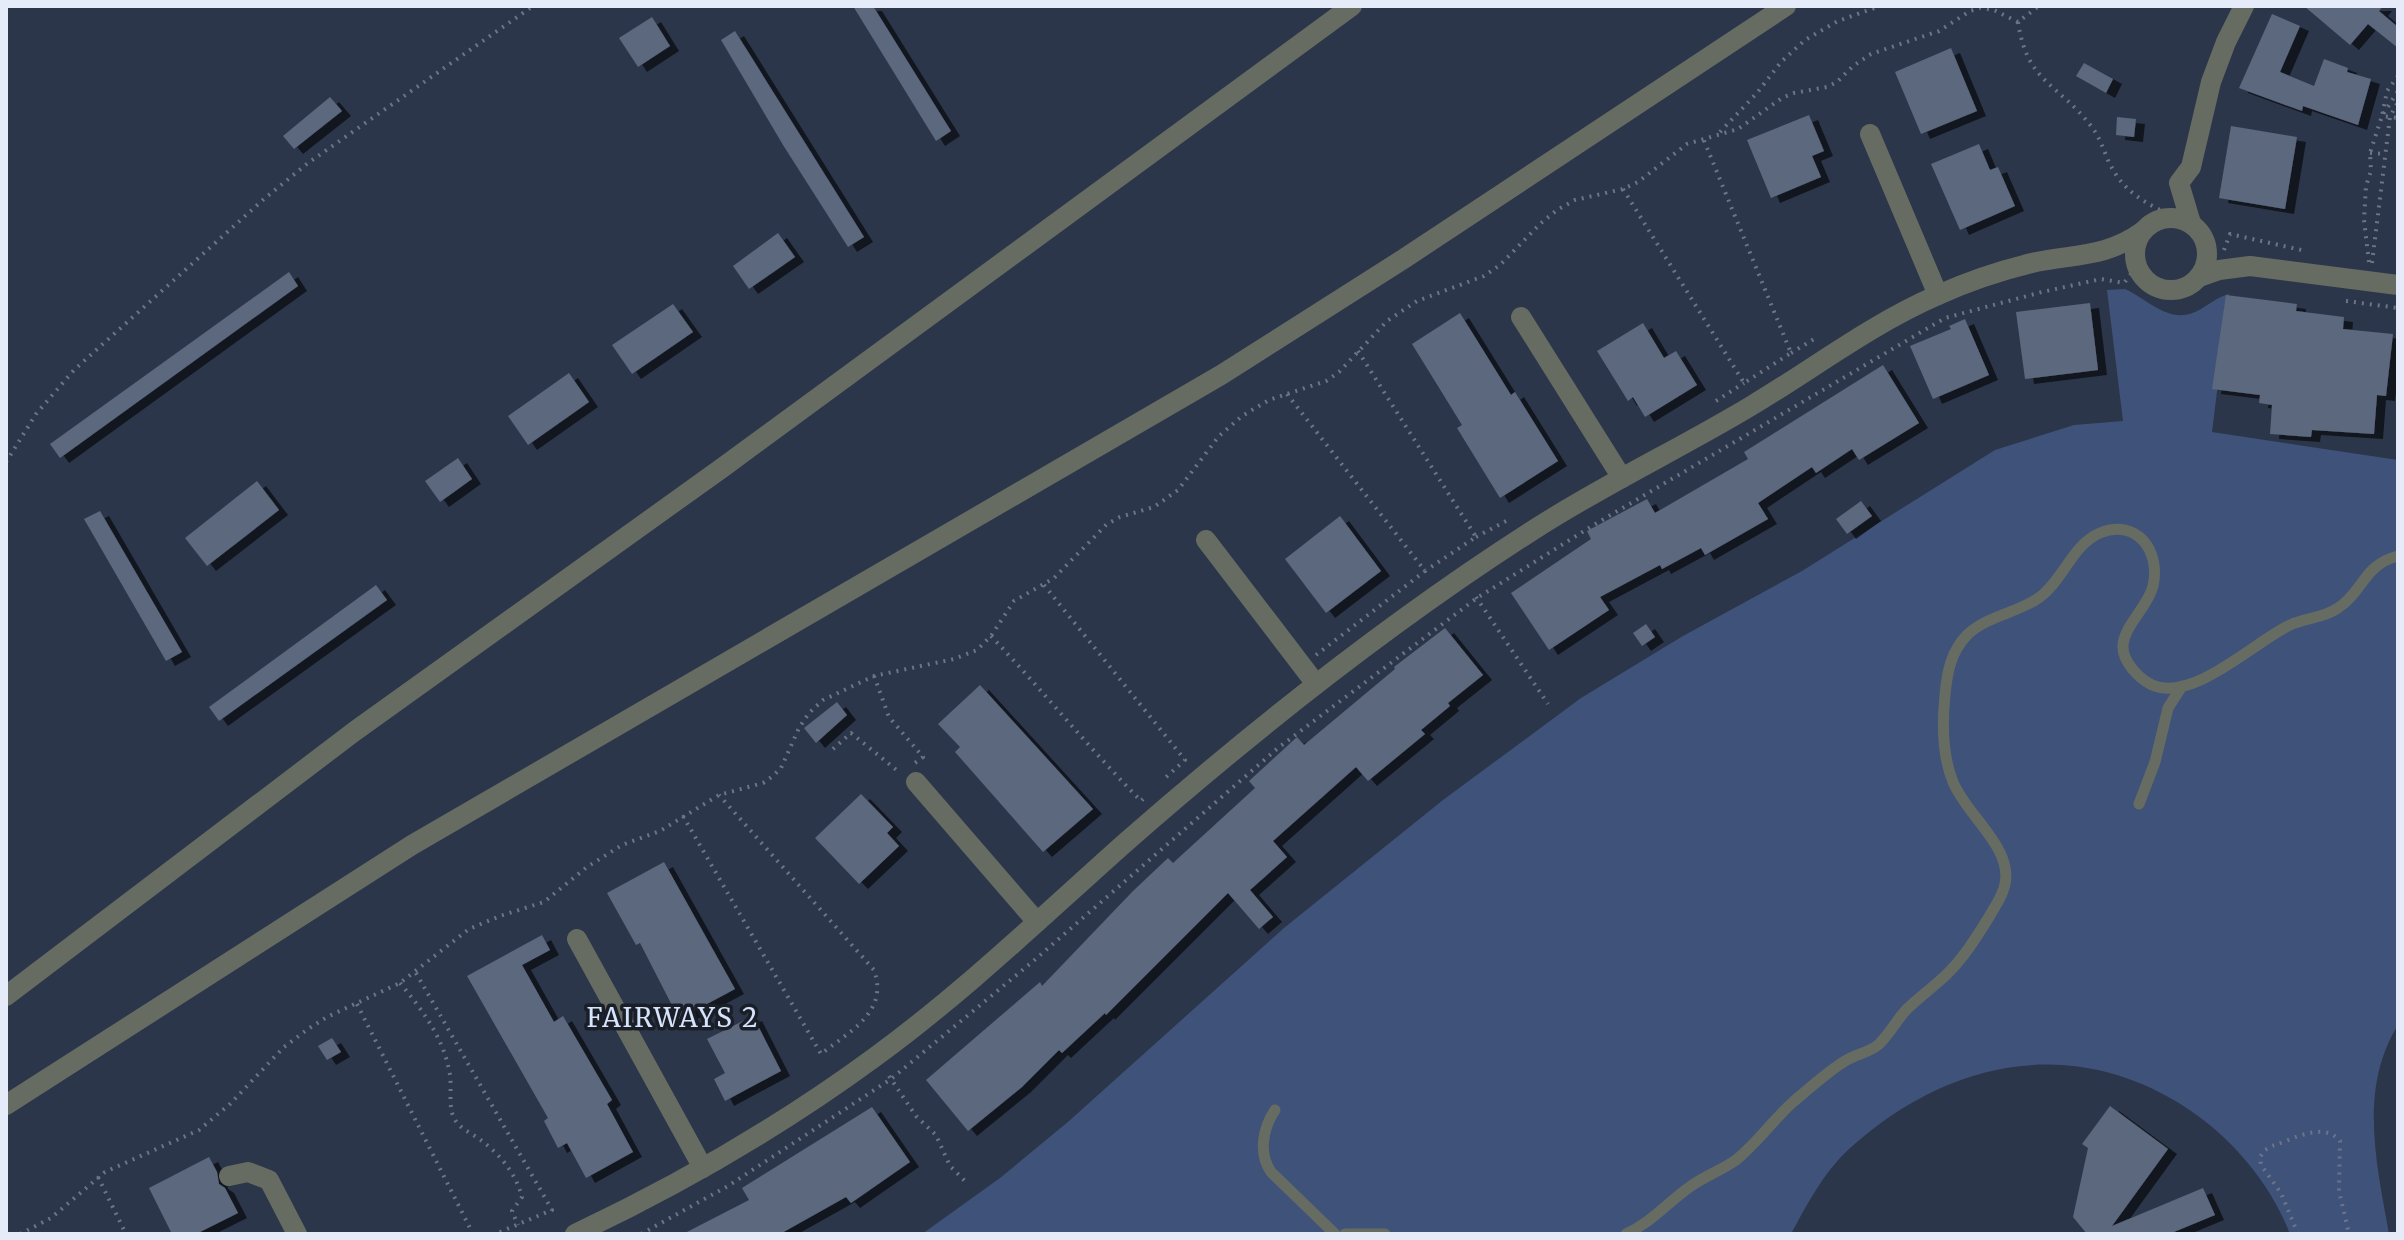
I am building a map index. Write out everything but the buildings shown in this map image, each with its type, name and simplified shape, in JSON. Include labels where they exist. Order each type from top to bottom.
[{"type":"street","points":[[6,996],[355,731],[722,468],[1352,6]]},
{"type":"street","points":[[6,1105],[412,845],[1221,375],[1405,258],[1786,6]]},
{"type":"street","points":[[2199,277],[2207,258],[2179,183],[2191,167],[2211,82],[2244,6]]},
{"type":"street","points":[[1870,134],[1938,295]]},
{"type":"street","points":[[2138,273],[2135,249],[2174,181],[2191,167]]},
{"type":"street","points":[[575,1234],[663,1192],[772,1127],[876,1057],[925,1019],[1128,840],[1389,627],[1542,524],[1753,405],[1879,324],[1938,295],[2016,267],[2092,255],[2124,243],[2151,221],[2171,217],[2198,230],[2223,252],[2250,266]]},
{"type":"street","points":[[2092,255],[2114,260],[2150,283],[2170,290],[2181,289],[2199,277],[2219,270],[2250,266],[2398,285]]},
{"type":"street","points":[[1521,317],[1622,478]]},
{"type":"street","points":[[1206,540],[1316,684]]},
{"type":"street","points":[[910,774],[1037,922]]},
{"type":"street","points":[[577,939],[703,1168]]},
{"type":"street","points":[[229,1176],[248,1172],[269,1180],[297,1234]]},
{"type":"lane","points":[[1626,1234],[1654,1219],[1692,1185],[1734,1161],[1790,1105],[1843,1062],[1879,1044],[1906,1011],[1959,962],[1998,901],[2006,881],[2005,859],[1960,798],[1946,756],[1943,713],[1947,678],[1950,662],[1965,637],[1990,620],[2040,597],[2093,536],[2112,529],[2123,530],[2141,538],[2153,554],[2154,575],[2150,595],[2123,646],[2127,662],[2153,685],[2168,689],[2183,686],[2236,662],[2288,626],[2338,609],[2376,565],[2398,556]]},
{"type":"lane","points":[[2153,685],[2165,716]]},
{"type":"lane","points":[[2139,804],[2155,762],[2165,716],[2183,686]]},
{"type":"lane","points":[[1275,1110],[1266,1127],[1266,1162],[1271,1172],[1335,1234]]},
{"type":"lane","points":[[1345,1234],[1385,1234]]},
{"type":"path","points":[[6,462],[36,414],[74,370],[264,199],[308,163],[533,6]]},
{"type":"path","points":[[1718,134],[1781,62],[1805,40],[1838,21],[1880,6]]},
{"type":"path","points":[[2018,22],[2039,6]]},
{"type":"path","points":[[20,1234],[51,1218],[98,1177],[199,1130],[230,1104],[284,1047],[327,1017],[416,973],[469,929],[544,902],[622,845],[660,831],[719,795],[763,783],[781,768],[799,728],[823,700],[874,676],[966,656],[977,650],[991,636],[1014,601],[1044,585],[1067,567],[1107,524],[1167,500],[1219,436],[1242,416],[1269,400],[1326,381],[1339,372],[1387,321],[1417,301],[1492,271],[1557,210],[1595,194],[1623,189],[1649,176],[1687,144],[1749,123],[1782,98],[1837,82],[1871,54],[1939,31],[1970,11],[1980,8],[1994,10],[2018,22]]},
{"type":"path","points":[[2018,22],[2024,51],[2034,70],[2072,104],[2096,131],[2113,170],[2151,221]]},
{"type":"path","points":[[2369,262],[2364,220],[2366,186],[2371,171],[2370,153],[2387,91],[2398,76]]},
{"type":"path","points":[[2382,116],[2398,91]]},
{"type":"path","points":[[2356,260],[2374,263],[2390,117],[2398,102]]},
{"type":"path","points":[[2382,116],[2398,118]]},
{"type":"path","points":[[1623,189],[1744,383],[1791,353],[1703,138]]},
{"type":"path","points":[[2370,153],[2386,154]]},
{"type":"path","points":[[2223,252],[2230,234],[2307,251]]},
{"type":"path","points":[[641,1234],[728,1186],[891,1079],[1031,963],[1278,748],[1477,598],[1945,318],[2101,279],[2124,283],[2138,273]]},
{"type":"path","points":[[1287,394],[1425,571],[1476,537],[1358,351]]},
{"type":"path","points":[[1448,555],[1548,704]]},
{"type":"path","points":[[1044,585],[1185,760],[1163,780]]},
{"type":"path","points":[[991,636],[1091,750],[1141,801],[1152,791]]},
{"type":"path","points":[[833,749],[851,733],[910,774],[923,757],[889,717],[874,676]]},
{"type":"path","points":[[683,816],[821,1054],[867,1017],[875,1006],[879,982],[874,970],[719,795]]},
{"type":"path","points":[[416,973],[552,1210],[495,1234]]},
{"type":"path","points":[[400,983],[432,1024],[441,1042],[451,1079],[452,1114],[456,1122],[498,1155],[520,1187],[522,1197],[512,1211],[518,1225]]},
{"type":"path","points":[[357,1004],[473,1234]]},
{"type":"path","points":[[876,1057],[916,1116],[936,1135],[950,1166],[967,1183]]},
{"type":"path","points":[[2298,1234],[2281,1193],[2261,1165],[2260,1157],[2272,1146],[2321,1130],[2333,1132],[2340,1141],[2339,1191],[2349,1234]]},
{"type":"path","points":[[98,1177],[126,1234]]},
{"type":"shaded area","points":[[2125,289],[2162,310],[2180,315],[2190,314],[2229,294],[2212,432],[2398,460],[2398,1025],[2378,1075],[2374,1101],[2376,1154],[2389,1234],[2290,1234],[2272,1197],[2235,1148],[2188,1109],[2144,1085],[2100,1071],[2056,1065],[2012,1067],[1969,1077],[1927,1095],[1887,1119],[1849,1149],[1832,1168],[1791,1234],[922,1234],[1000,1178],[1069,1121],[1284,928],[1443,800],[1581,698],[1683,636],[1802,571],[1995,450],[2074,425],[2123,421],[2107,290]]},
{"type":"district","name":"FAIRWAYS 2","points":[[673,1017]]}]
